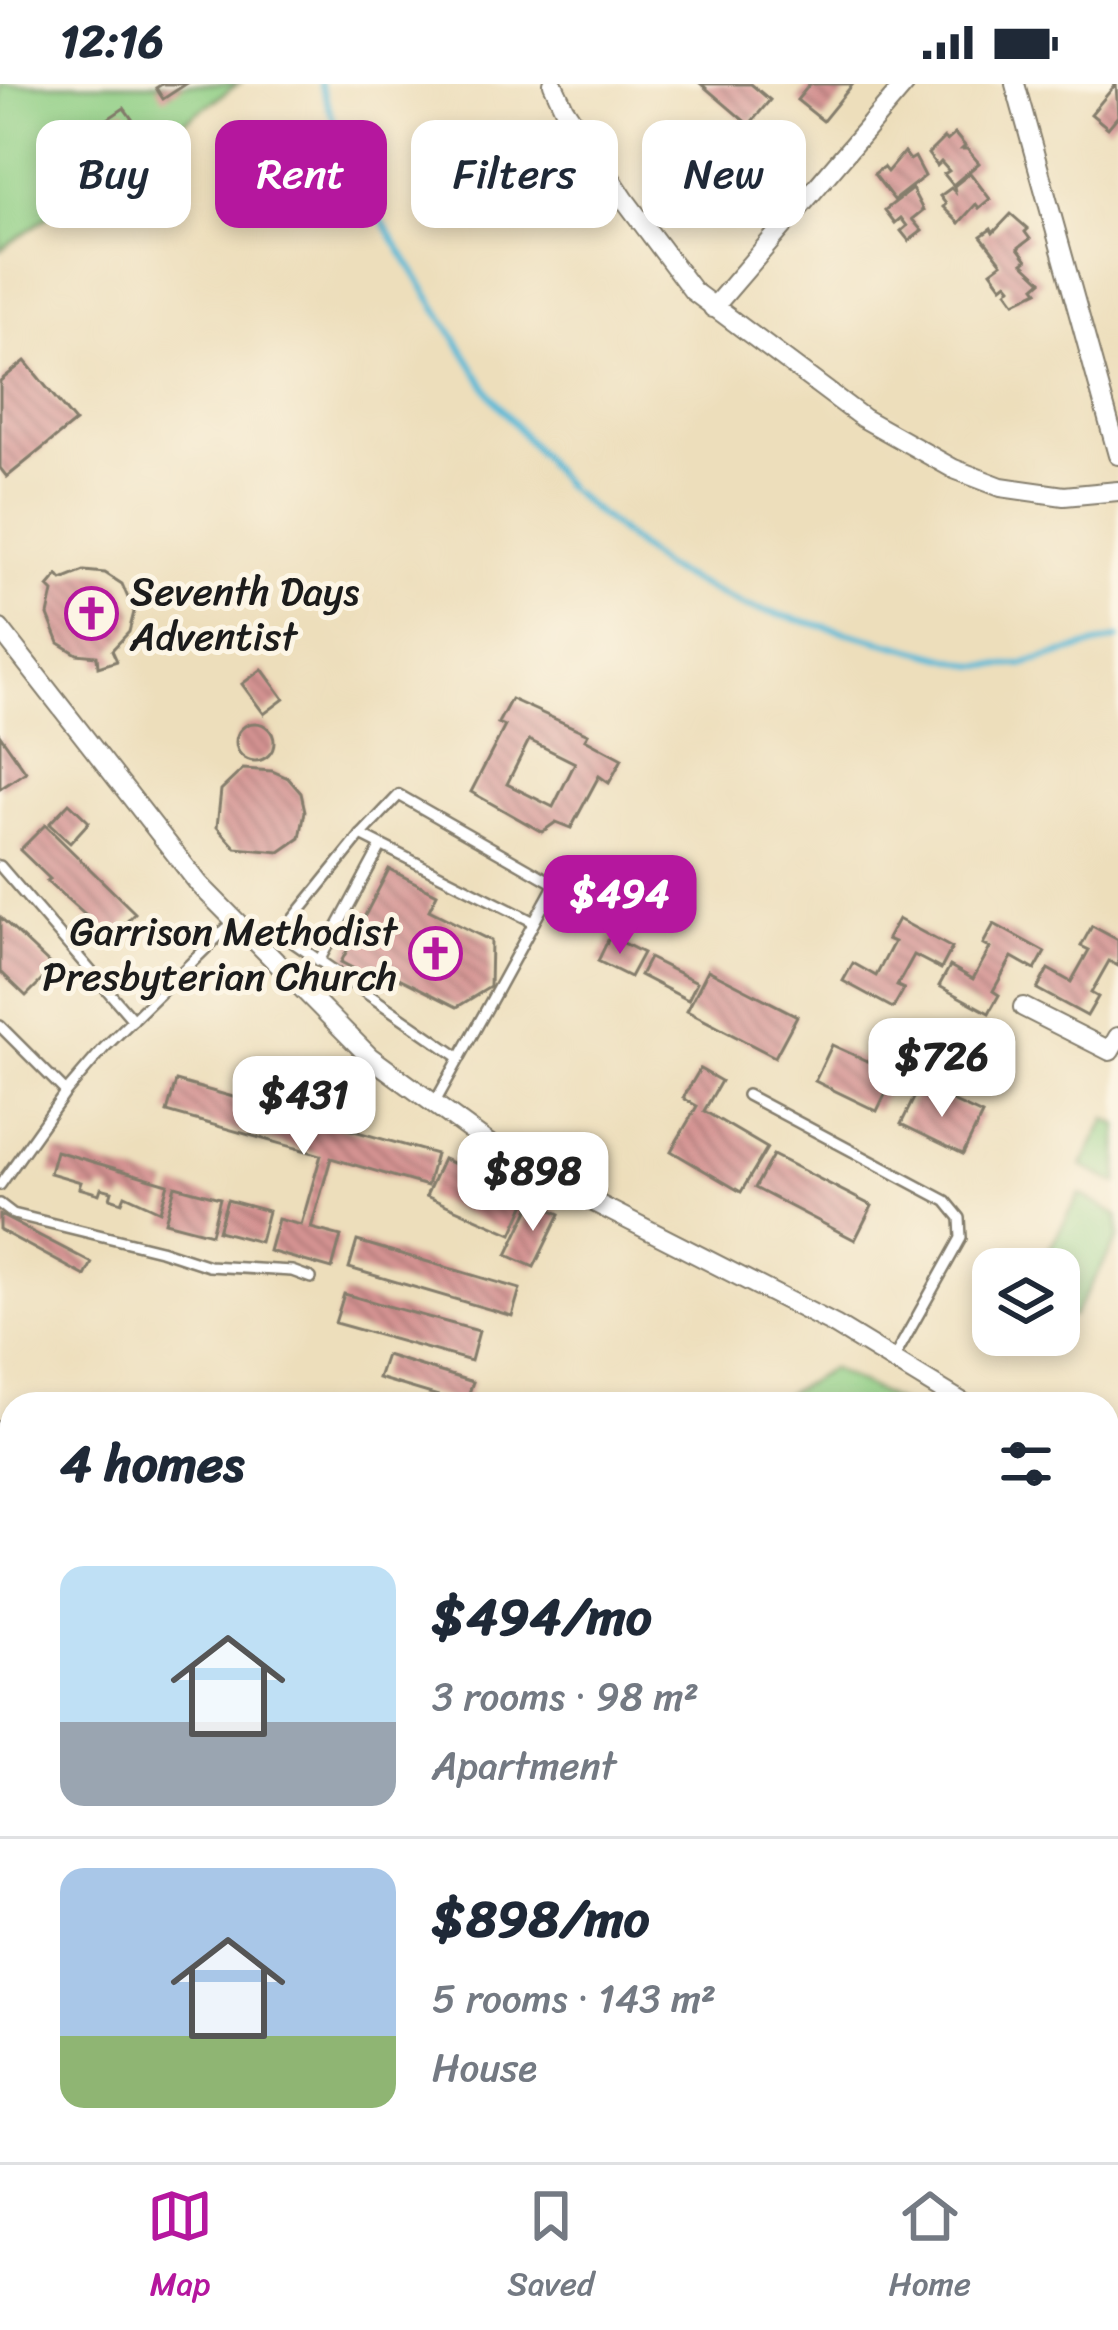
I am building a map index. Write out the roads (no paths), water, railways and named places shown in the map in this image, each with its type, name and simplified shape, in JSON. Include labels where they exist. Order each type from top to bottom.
[{"type":"street","points":[[553,84],[564,108],[693,291],[863,418],[954,469],[1001,487],[1064,496],[1118,491]]},
{"type":"street","points":[[713,308],[905,84]]},
{"type":"street","points":[[1015,84],[1118,455]]},
{"type":"street","points":[[0,629],[233,922],[370,1057],[511,1160],[894,1358],[946,1392]]},
{"type":"street","points":[[1023,1007],[1110,1051],[1118,1037]]},
{"type":"lane","points":[[434,1104],[460,1058],[555,884],[399,795],[281,934],[460,1058]]},
{"type":"lane","points":[[361,835],[534,922]]},
{"type":"lane","points":[[319,961],[381,846]]},
{"type":"lane","points":[[0,866],[133,1020]]},
{"type":"lane","points":[[0,1185],[66,1092],[233,922]]},
{"type":"lane","points":[[0,1026],[66,1092]]},
{"type":"lane","points":[[747,1095],[946,1201],[960,1218],[961,1238],[894,1358]]},
{"type":"lane","points":[[0,1204],[14,1214],[209,1266],[292,1271],[311,1278]]},
{"type":"waterway","points":[[320,84],[350,162],[378,214],[492,397],[568,489],[663,567],[745,606],[977,666],[1021,665],[1118,638]]},
{"type":"place","name":"Seventh Days Adventist","points":[[91,613]]},
{"type":"place","name":"Garrison Methodist Presbyterian Church","points":[[436,953]]}]
